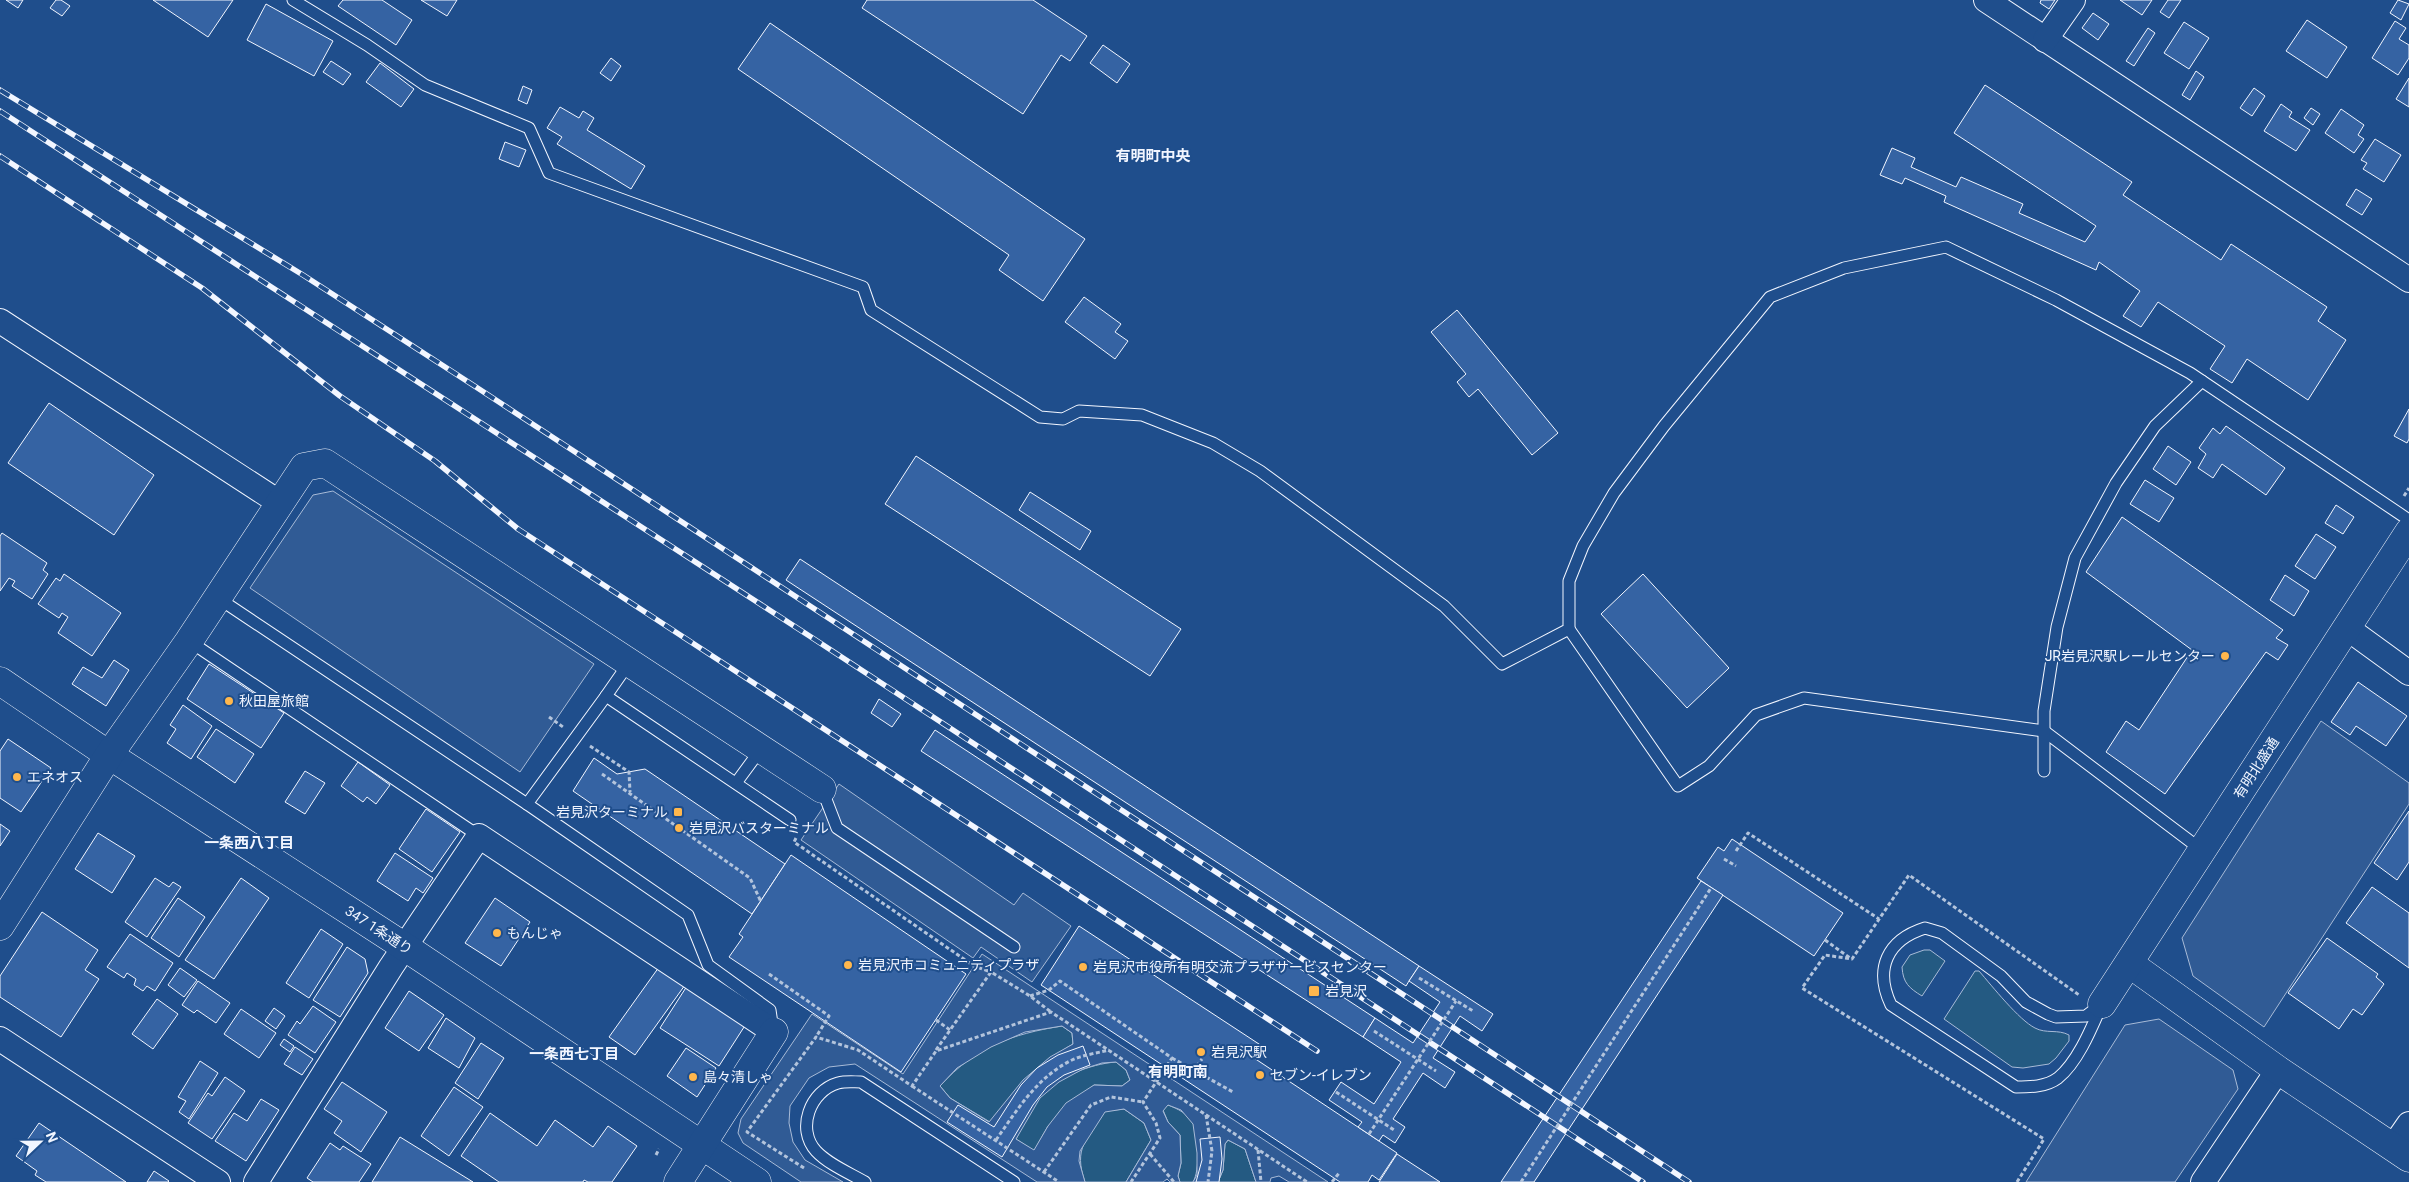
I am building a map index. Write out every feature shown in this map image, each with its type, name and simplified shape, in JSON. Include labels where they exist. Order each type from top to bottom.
[{"type":"street","points":[[1986,0],[2409,280]]},
{"type":"street","points":[[2045,40],[2073,0]]},
{"type":"street","points":[[0,321],[280,502]]},
{"type":"street","points":[[0,926],[109,755],[189,641],[280,502],[304,468],[325,463],[822,789]]},
{"type":"street","name":"有明北盛通","points":[[2093,996],[2130,964],[2347,628],[2402,521]]},
{"type":"street","points":[[2347,628],[2409,673]]},
{"type":"street","name":"347 1条通り","points":[[0,681],[109,755],[405,947],[756,1182]]},
{"type":"street","points":[[256,1182],[405,947],[479,836],[774,1032],[678,1182]]},
{"type":"street","points":[[2130,964],[2278,1070],[2401,1153],[2409,1124]]},
{"type":"street","points":[[0,1038],[218,1182]]},
{"type":"street","points":[[2203,1182],[2278,1070]]},
{"type":"lane","points":[[293,0],[367,45],[425,85],[529,128],[549,173],[863,287],[871,310],[1040,417],[1063,419],[1079,411],[1142,415],[1213,443],[1260,471],[1444,606],[1502,664],[1569,630]]},
{"type":"lane","points":[[2203,851],[2044,731],[1804,698],[1756,714],[1709,766],[1678,786],[1569,630],[1569,581],[1583,546],[1614,494],[1664,426],[1770,297],[1834,272],[1946,247],[2056,300],[2202,381],[2402,521],[2409,520]]},
{"type":"lane","points":[[2044,772],[2044,712],[2057,627],[2075,558],[2116,483],[2155,426],[2202,381]]},
{"type":"lane","points":[[218,598],[527,804],[688,915],[708,965],[770,1010],[774,1032]]},
{"type":"lane","points":[[189,641],[479,836]]},
{"type":"lane","points":[[527,804],[630,663]]},
{"type":"lane","points":[[606,696],[790,820]]},
{"type":"lane","points":[[736,783],[761,749]]},
{"type":"lane","points":[[822,789],[838,828],[1014,948]]},
{"type":"lane","points":[[1925,928],[1942,933],[2001,976],[2026,1002],[2048,1014],[2056,1017],[2086,1016],[2093,996],[2084,1043],[2058,1078],[2038,1086],[2016,1087],[1891,1005],[1884,991],[1883,974],[1886,961],[1900,940],[1925,928]]},
{"type":"lane","points":[[865,1182],[816,1151],[807,1136],[805,1123],[812,1104],[821,1092],[836,1084],[861,1082],[1014,1182]]},
{"type":"path","points":[[2402,521],[2409,488]]},
{"type":"path","points":[[548,718],[629,772],[630,792]]},
{"type":"path","points":[[602,774],[750,878],[760,902]]},
{"type":"path","points":[[1736,851],[1748,833],[1880,919]]},
{"type":"path","points":[[798,834],[794,842],[974,966],[991,972],[1030,996],[1051,1012],[1307,1182]]},
{"type":"path","points":[[1724,859],[1736,866]]},
{"type":"path","points":[[1852,959],[1909,874],[2079,996],[2093,996]]},
{"type":"path","points":[[1521,1182],[1712,888]]},
{"type":"path","points":[[1825,940],[1852,959]]},
{"type":"path","points":[[1852,959],[1825,954],[1802,988],[2044,1139],[2017,1182]]},
{"type":"path","points":[[912,1086],[991,972]]},
{"type":"path","points":[[769,974],[829,1016],[816,1037],[747,1132],[810,1172]]},
{"type":"path","points":[[1419,978],[1472,1011]]},
{"type":"path","points":[[1030,996],[1049,990],[1060,981],[1172,1058],[1233,1092]]},
{"type":"path","points":[[1369,1134],[1377,1119],[1456,1001]]},
{"type":"path","points":[[936,1051],[1051,1012]]},
{"type":"path","points":[[936,1020],[950,1030]]},
{"type":"path","points":[[1374,1031],[1436,1071]]},
{"type":"path","points":[[816,1037],[858,1050],[1059,1182]]},
{"type":"path","points":[[996,1140],[1031,1091],[1047,1077],[1072,1060],[1110,1050]]},
{"type":"path","points":[[1143,1102],[1172,1058]]},
{"type":"path","points":[[1193,1071],[1202,1059]]},
{"type":"path","points":[[1336,1092],[1394,1130]]},
{"type":"path","points":[[1044,1172],[1091,1105],[1111,1096],[1143,1102],[1156,1123],[1160,1138],[1131,1182]]},
{"type":"path","points":[[1206,1115],[1212,1151],[1208,1182]]},
{"type":"path","points":[[1258,1150],[1260,1182]]},
{"type":"path","points":[[1150,1154],[1174,1182]]},
{"type":"path","points":[[1332,1182],[1340,1172]]},
{"type":"shaded area","points":[[333,491],[594,664],[520,772],[250,588],[313,495]]},
{"type":"shaded area","points":[[2321,721],[2409,783],[2409,804],[2264,1027],[2193,976],[2182,938]]},
{"type":"shaded area","points":[[839,784],[1014,905],[1023,893],[1071,926],[1032,982],[981,947],[973,958],[801,840]]},
{"type":"shaded area","points":[[1930,950],[1945,961],[1922,996],[1908,984],[1902,967],[1910,955]]},
{"type":"shaded area","points":[[982,954],[1328,1182],[1289,1182],[1279,1176],[1271,1178],[1270,1182],[1256,1182],[1245,1149],[1228,1140],[1225,1144],[1223,1170],[1218,1182],[1193,1182],[1197,1175],[1197,1153],[1193,1124],[1181,1110],[1168,1105],[1163,1111],[1168,1122],[1180,1135],[1181,1163],[1178,1176],[1180,1182],[1170,1182],[1167,1179],[1163,1182],[1126,1182],[1151,1140],[1144,1123],[1124,1109],[1105,1112],[1080,1151],[1079,1161],[1085,1182],[1037,1182],[855,1064],[829,1067],[809,1078],[790,1106],[789,1123],[793,1142],[805,1160],[843,1182],[801,1182],[743,1143],[738,1133],[741,1119],[812,1014],[903,1074]],"holes":[[[1062,1026],[1072,1033],[1073,1044],[1050,1057],[1023,1080],[989,1122],[950,1098],[940,1086],[957,1068],[991,1047],[1025,1032]],[[1116,1062],[1126,1070],[1130,1080],[1122,1086],[1094,1085],[1066,1103],[1048,1126],[1034,1150],[1016,1139],[1040,1098],[1059,1082],[1083,1069],[1102,1063]]]},
{"type":"shaded area","points":[[1975,971],[1979,971],[2021,1018],[2029,1024],[2039,1030],[2061,1032],[2069,1035],[2069,1041],[2056,1058],[2049,1064],[2023,1068],[2012,1067],[1944,1019]]},
{"type":"shaded area","points":[[2159,1019],[2233,1070],[2238,1089],[2175,1182],[2026,1182],[2125,1025]]},
{"type":"shaded area","points":[[1062,1026],[1072,1033],[1073,1044],[1027,1078],[990,1122],[950,1098],[940,1086],[967,1061],[995,1044],[1027,1033]]},
{"type":"shaded area","points":[[1116,1062],[1126,1070],[1130,1080],[1122,1086],[1094,1085],[1048,1126],[1034,1151],[1016,1139],[1039,1098],[1055,1084],[1085,1069]]},
{"type":"shaded area","points":[[1168,1105],[1185,1114],[1193,1123],[1195,1129],[1198,1162],[1193,1182],[1180,1182],[1178,1176],[1181,1163],[1180,1135],[1168,1122],[1163,1110]]},
{"type":"shaded area","points":[[1124,1109],[1144,1123],[1151,1140],[1126,1182],[1085,1182],[1081,1160],[1084,1144],[1105,1111]]},
{"type":"shaded area","points":[[1228,1140],[1245,1149],[1256,1182],[1218,1182],[1223,1170],[1225,1144]]},
{"type":"building","points":[[6,0],[23,0],[18,8]]},
{"type":"building","points":[[56,0],[61,0],[70,6],[62,16],[50,8]]},
{"type":"building","points":[[153,0],[233,0],[208,37]]},
{"type":"building","points":[[343,0],[382,0],[412,20],[396,45],[338,6]]},
{"type":"building","points":[[421,0],[457,0],[447,16]]},
{"type":"building","points":[[867,0],[1033,0],[1087,36],[1070,61],[1061,55],[1023,114],[862,8]]},
{"type":"building","points":[[2041,0],[2055,0],[2049,9],[2040,3]]},
{"type":"building","points":[[2120,0],[2152,0],[2142,15]]},
{"type":"building","points":[[2168,0],[2181,0],[2169,18],[2160,12]]},
{"type":"building","points":[[2398,0],[2409,4],[2401,20],[2390,13]]},
{"type":"building","points":[[266,4],[333,41],[314,76],[247,40]]},
{"type":"building","points":[[2093,13],[2109,24],[2098,40],[2082,28]]},
{"type":"building","points":[[2307,20],[2347,47],[2327,78],[2286,51]]},
{"type":"building","points":[[2395,21],[2406,28],[2399,39],[2409,45],[2409,58],[2398,75],[2372,58]]},
{"type":"building","points":[[2184,22],[2209,38],[2189,69],[2164,53]]},
{"type":"building","points":[[770,23],[1085,239],[1043,301],[999,270],[1009,255],[738,69]]},
{"type":"building","points":[[2148,28],[2155,33],[2134,66],[2126,61]]},
{"type":"building","points":[[1103,45],[1130,64],[1117,83],[1090,63]]},
{"type":"building","points":[[611,58],[621,66],[611,81],[600,73]]},
{"type":"building","points":[[331,61],[351,74],[343,85],[323,72]]},
{"type":"building","points":[[380,63],[414,89],[401,107],[366,82]]},
{"type":"building","points":[[2196,71],[2204,77],[2190,100],[2182,95]]},
{"type":"building","points":[[2409,78],[2409,107],[2396,99]]},
{"type":"building","points":[[1985,85],[2132,182],[2123,195],[2221,260],[2231,244],[2327,307],[2318,321],[2346,340],[2308,400],[2247,359],[2232,383],[2210,369],[2225,346],[2158,302],[2141,327],[2123,316],[2140,291],[2099,262],[2096,270],[1944,202],[1946,196],[1905,178],[1902,184],[1880,175],[1892,148],[1915,158],[1911,167],[1956,187],[1961,177],[2023,204],[2019,213],[2085,242],[2096,226],[1954,133]]},
{"type":"building","points":[[523,86],[532,90],[527,104],[518,100]]},
{"type":"building","points":[[2254,88],[2265,96],[2252,116],[2240,108]]},
{"type":"building","points":[[2281,104],[2292,112],[2289,117],[2310,130],[2296,151],[2264,131]]},
{"type":"building","points":[[560,107],[579,118],[583,111],[594,118],[587,130],[645,166],[631,189],[557,144],[562,137],[547,128]]},
{"type":"building","points":[[2311,108],[2320,114],[2313,125],[2304,118]]},
{"type":"building","points":[[2341,109],[2364,125],[2358,135],[2364,139],[2354,153],[2325,133]]},
{"type":"building","points":[[2375,139],[2401,155],[2384,182],[2363,169],[2367,163],[2361,160]]},
{"type":"building","points":[[505,142],[526,150],[519,167],[499,159]]},
{"type":"building","points":[[2356,189],[2372,199],[2362,215],[2346,205]]},
{"type":"building","points":[[1084,297],[1121,324],[1115,332],[1128,341],[1115,359],[1065,322]]},
{"type":"building","points":[[1457,310],[1558,433],[1532,455],[1478,389],[1469,397],[1457,382],[1466,374],[1431,332]]},
{"type":"building","points":[[49,403],[154,475],[114,535],[8,463]]},
{"type":"building","points":[[2409,409],[2409,439],[2407,443],[2394,436]]},
{"type":"building","points":[[2226,426],[2285,468],[2266,495],[2222,464],[2213,478],[2198,468],[2206,454],[2199,448],[2213,428],[2220,434]]},
{"type":"building","points":[[2168,446],[2191,462],[2176,485],[2153,469]]},
{"type":"building","points":[[916,456],[1181,629],[1150,676],[885,504]]},
{"type":"building","points":[[2145,480],[2174,498],[2159,522],[2130,504]]},
{"type":"building","points":[[1030,492],[1091,531],[1080,550],[1019,510]]},
{"type":"building","points":[[2336,505],[2354,517],[2343,534],[2325,523]]},
{"type":"building","name":"JR岩見沢駅レールセンター","points":[[2122,517],[2283,630],[2276,638],[2288,645],[2278,660],[2266,652],[2165,794],[2106,752],[2126,721],[2139,730],[2192,650],[2086,572]]},
{"type":"building","points":[[2,533],[47,563],[43,570],[48,574],[32,599],[12,586],[15,581],[9,578],[0,591],[0,536]]},
{"type":"building","points":[[2316,534],[2336,547],[2315,579],[2295,566]]},
{"type":"building","points":[[800,559],[1419,966],[1406,986],[786,580]]},
{"type":"building","points":[[64,574],[121,613],[92,656],[58,633],[68,617],[62,613],[59,618],[38,604],[56,578],[60,581]]},
{"type":"building","points":[[1643,574],[1729,668],[1687,708],[1601,614]]},
{"type":"building","points":[[2285,575],[2309,591],[2294,616],[2270,600]]},
{"type":"building","points":[[114,660],[129,670],[106,706],[72,684],[83,667],[102,678]]},
{"type":"building","points":[[209,664],[284,713],[261,748],[187,699]]},
{"type":"building","points":[[2358,682],[2407,716],[2386,746],[2356,726],[2350,735],[2331,722]]},
{"type":"building","points":[[879,699],[901,714],[892,727],[871,713]]},
{"type":"building","points":[[183,705],[212,726],[191,759],[167,743],[176,729],[170,725]]},
{"type":"building","points":[[216,729],[254,754],[235,783],[197,757]]},
{"type":"building","points":[[935,730],[1375,1018],[1363,1037],[921,751]]},
{"type":"building","points":[[8,739],[51,768],[21,812],[0,798],[0,751]]},
{"type":"building","name":"岩見沢バスターミナル","points":[[594,758],[617,774],[645,769],[785,864],[752,914],[573,791]]},
{"type":"building","points":[[358,762],[390,785],[376,804],[367,797],[363,802],[341,786]]},
{"type":"building","points":[[305,771],[325,783],[305,814],[285,802]]},
{"type":"building","points":[[426,809],[460,832],[432,872],[399,849]]},
{"type":"building","points":[[2409,811],[2409,862],[2397,880],[2374,863]]},
{"type":"building","points":[[0,824],[10,831],[0,846]]},
{"type":"building","points":[[98,833],[135,856],[112,893],[75,869]]},
{"type":"building","points":[[1732,839],[1843,913],[1814,956],[1697,878],[1718,847],[1724,851]]},
{"type":"building","points":[[395,853],[433,878],[423,893],[416,888],[408,901],[377,881]]},
{"type":"building","name":"岩見沢市コミュニティプラザ","points":[[791,855],[966,974],[901,1072],[729,957],[743,937],[739,934]]},
{"type":"building","points":[[155,878],[169,887],[173,882],[181,887],[147,937],[125,922]]},
{"type":"building","points":[[241,878],[269,898],[214,979],[185,960]]},
{"type":"building","points":[[1701,881],[1723,895],[1534,1182],[1501,1182]]},
{"type":"building","points":[[2372,887],[2409,913],[2409,968],[2346,923]]},
{"type":"building","points":[[178,898],[205,917],[179,957],[151,938]]},
{"type":"building","points":[[495,898],[530,922],[501,966],[465,943]]},
{"type":"building","points":[[42,912],[98,950],[85,970],[99,979],[61,1037],[0,997],[0,976]]},
{"type":"building","name":"岩見沢駅","points":[[1079,926],[1262,1046],[1254,1058],[1397,1153],[1379,1180],[1372,1175],[1368,1182],[1340,1182],[1041,985]]},
{"type":"building","points":[[321,929],[343,944],[309,998],[286,983]]},
{"type":"building","points":[[130,934],[173,963],[155,991],[147,986],[143,991],[134,985],[136,979],[127,973],[124,978],[107,967]]},
{"type":"building","points":[[2327,938],[2378,974],[2376,977],[2384,984],[2362,1015],[2353,1009],[2339,1029],[2288,993]]},
{"type":"building","points":[[347,947],[365,959],[368,973],[340,1017],[313,1000]]},
{"type":"building","points":[[1419,966],[1493,1014],[1482,1031],[1460,1016],[1433,1058],[1455,1072],[1445,1088],[1423,1073],[1393,1119],[1405,1127],[1395,1143],[1383,1135],[1379,1141],[1358,1127],[1362,1122],[1329,1100],[1341,1082],[1374,1104],[1401,1062],[1363,1037],[1375,1018],[1413,1043],[1440,1002],[1409,981]]},
{"type":"building","points":[[659,967],[685,985],[635,1055],[609,1037]]},
{"type":"building","points":[[180,968],[197,980],[184,997],[168,985]]},
{"type":"building","points":[[198,981],[230,1003],[216,1023],[197,1010],[194,1013],[182,1005]]},
{"type":"building","points":[[687,986],[746,1024],[719,1066],[660,1028]]},
{"type":"building","points":[[409,991],[444,1015],[419,1051],[385,1028]]},
{"type":"building","points":[[157,999],[178,1014],[153,1049],[132,1034]]},
{"type":"building","points":[[313,1006],[336,1022],[315,1053],[288,1035],[297,1021],[300,1024]]},
{"type":"building","points":[[274,1008],[285,1016],[276,1029],[265,1021]]},
{"type":"building","points":[[241,1009],[276,1033],[259,1058],[224,1034]]},
{"type":"building","points":[[446,1018],[475,1038],[459,1068],[428,1048]]},
{"type":"building","points":[[284,1039],[294,1046],[290,1052],[280,1045]]},
{"type":"building","points":[[481,1043],[504,1058],[478,1099],[455,1083]]},
{"type":"building","points":[[1083,1046],[1090,1065],[1064,1075],[1047,1087],[1033,1105],[1002,1157],[947,1122],[958,1105],[994,1127],[1021,1085],[1037,1068],[1058,1055]]},
{"type":"building","points":[[295,1047],[313,1059],[302,1075],[284,1064]]},
{"type":"building","points":[[686,1048],[716,1068],[697,1097],[667,1076]]},
{"type":"building","points":[[200,1061],[218,1073],[189,1119],[179,1112],[186,1101],[178,1097]]},
{"type":"building","points":[[225,1077],[245,1091],[212,1139],[188,1123],[208,1093],[212,1096]]},
{"type":"building","points":[[342,1082],[387,1112],[361,1152],[334,1133],[342,1121],[324,1109]]},
{"type":"building","points":[[454,1087],[483,1107],[449,1156],[421,1136]]},
{"type":"building","points":[[261,1099],[279,1110],[246,1161],[215,1141],[234,1113],[247,1121]]},
{"type":"building","points":[[490,1113],[537,1146],[555,1120],[593,1147],[608,1126],[637,1146],[612,1182],[588,1182],[584,1180],[583,1182],[499,1182],[461,1156]]},
{"type":"building","points":[[39,1123],[126,1182],[46,1182],[35,1175],[37,1171],[16,1156]]},
{"type":"building","points":[[400,1137],[473,1182],[372,1182]]},
{"type":"building","points":[[1220,1137],[1222,1159],[1219,1182],[1196,1182],[1202,1160],[1200,1139]]},
{"type":"building","points":[[330,1143],[340,1150],[343,1146],[371,1164],[359,1182],[313,1182],[307,1178]]},
{"type":"building","points":[[1397,1154],[1440,1182],[1379,1182]]},
{"type":"building","points":[[154,1171],[169,1181],[147,1182]]},
{"type":"railway","points":[[0,90],[303,275],[1689,1182]]},
{"type":"railway","points":[[0,111],[811,637],[1643,1182]]},
{"type":"railway","points":[[0,156],[202,288],[340,396],[435,461],[518,529],[1317,1051]]},
{"type":"place","name":"JR岩見沢駅レールセンター","points":[[2225,656]]},
{"type":"place","name":"秋田屋旅館","points":[[229,701]]},
{"type":"place","name":"エネオス","points":[[17,777]]},
{"type":"place","name":"岩見沢ターミナル","points":[[678,812]]},
{"type":"place","name":"岩見沢バスターミナル","points":[[679,828]]},
{"type":"place","name":"もんじゃ","points":[[497,933]]},
{"type":"place","name":"岩見沢市コミュニティプラザ","points":[[848,965]]},
{"type":"place","name":"岩見沢市役所有明交流プラザサービスセンター","points":[[1083,967]]},
{"type":"place","name":"岩見沢","points":[[1314,991]]},
{"type":"place","name":"岩見沢駅","points":[[1201,1052]]},
{"type":"place","name":"セブン-イレブン","points":[[1260,1075]]},
{"type":"place","name":"島々清しゃ","points":[[693,1077]]},
{"type":"district","name":"有明町中央","points":[[1153,156]]},
{"type":"district","name":"一条西八丁目","points":[[249,843]]},
{"type":"district","name":"一条西七丁目","points":[[574,1054]]},
{"type":"district","name":"有明町南","points":[[1178,1072]]}]
